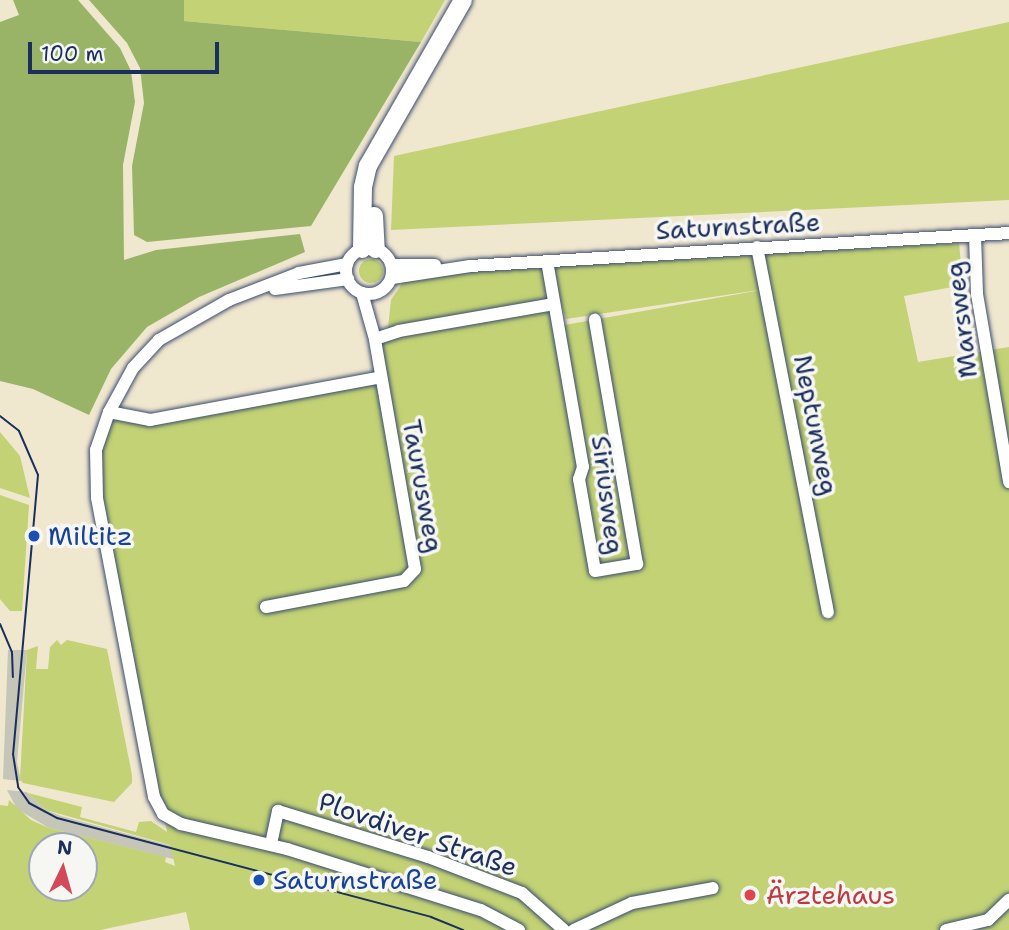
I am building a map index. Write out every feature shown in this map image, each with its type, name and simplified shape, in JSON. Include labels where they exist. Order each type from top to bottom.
[{"type":"street","points":[[369,249],[380,140],[463,0]]},
{"type":"street","name":"Saturnstraße","points":[[392,271],[1009,233]]},
{"type":"street","name":"Marsweg","points":[[975,236],[977,294],[1009,482]]},
{"type":"street","name":"Neptunweg","points":[[757,247],[828,612]]},
{"type":"street","points":[[369,249],[347,264],[299,273],[229,300],[159,340],[133,368],[109,412],[150,421],[381,377]]},
{"type":"street","points":[[347,264],[348,279],[362,293],[377,293],[392,271],[369,249]]},
{"type":"street","name":"Siriusweg","points":[[547,261],[583,467],[579,479],[595,571],[637,564],[595,320]]},
{"type":"street","points":[[229,300],[348,279]]},
{"type":"street","name":"Taurusweg","points":[[266,607],[404,581],[415,569],[375,339],[362,293]]},
{"type":"street","name":"Taurusweg","points":[[375,339],[377,293]]},
{"type":"street","points":[[375,339],[399,331],[554,304]]},
{"type":"street","name":"Plovdiver Straße","points":[[109,412],[96,450],[97,498],[154,797],[163,814],[181,824],[271,844],[481,910],[519,930]]},
{"type":"street","name":"Plovdiver Straße","points":[[271,844],[278,811],[428,857],[522,893],[564,930]]},
{"type":"street","points":[[574,930],[632,903],[713,888]]},
{"type":"street","points":[[946,930],[988,920],[1009,900]]},
{"type":"shaded area","points":[[8,650],[27,650],[17,762],[21,781],[3,779]]},
{"type":"shaded area","points":[[7,790],[27,792],[46,810],[61,816],[179,848],[173,859],[98,840],[98,832],[65,832],[49,828],[17,809]]},
{"type":"green space","points":[[13,0],[78,0],[120,48],[131,71],[135,102],[123,165],[124,260],[156,250],[300,234],[305,252],[199,297],[147,327],[111,369],[89,415],[33,389],[0,381],[0,22],[19,15]]},
{"type":"green space","points":[[89,0],[184,0],[184,21],[421,42],[311,226],[147,242],[134,235],[132,166],[144,103],[140,68],[127,43]]},
{"type":"green space","points":[[184,0],[445,0],[421,42],[184,21]]},
{"type":"green space","points":[[1009,22],[1009,200],[391,230],[394,156]]},
{"type":"green space","points":[[959,243],[963,285],[904,296],[918,362],[1009,347],[1009,930],[190,930],[186,912],[100,930],[0,930],[0,805],[8,806],[9,800],[31,820],[65,832],[28,832],[28,902],[98,902],[98,840],[166,857],[165,862],[175,866],[170,845],[46,810],[28,793],[82,807],[80,817],[136,832],[139,822],[151,821],[167,832],[97,498],[96,450],[109,412],[150,420],[380,377],[375,339],[554,304],[559,326],[773,288],[566,319],[559,298],[388,328],[391,300],[405,279],[452,272]]},
{"type":"green space","points":[[371,259],[380,262],[383,271],[380,280],[371,283],[362,280],[359,271],[362,262]]},
{"type":"green space","points":[[0,432],[20,456],[30,498],[0,488]]},
{"type":"green space","points":[[0,495],[29,505],[22,611],[10,611],[0,599]]},
{"type":"green space","points":[[57,640],[61,645],[67,640],[107,649],[132,775],[132,783],[114,802],[23,783],[20,779],[27,650],[38,646],[36,669],[48,669],[50,647]]},
{"type":"tram line","points":[[0,416],[19,431],[38,475],[13,754],[18,787],[29,803],[57,818],[431,917],[463,930]]},
{"type":"tram line","points":[[0,624],[12,652],[13,677]]},
{"type":"place","name":"Miltitz","points":[[34,536]]},
{"type":"place","name":"Saturnstraße","points":[[259,880]]},
{"type":"place","name":"Ärztehaus","points":[[750,895]]}]
